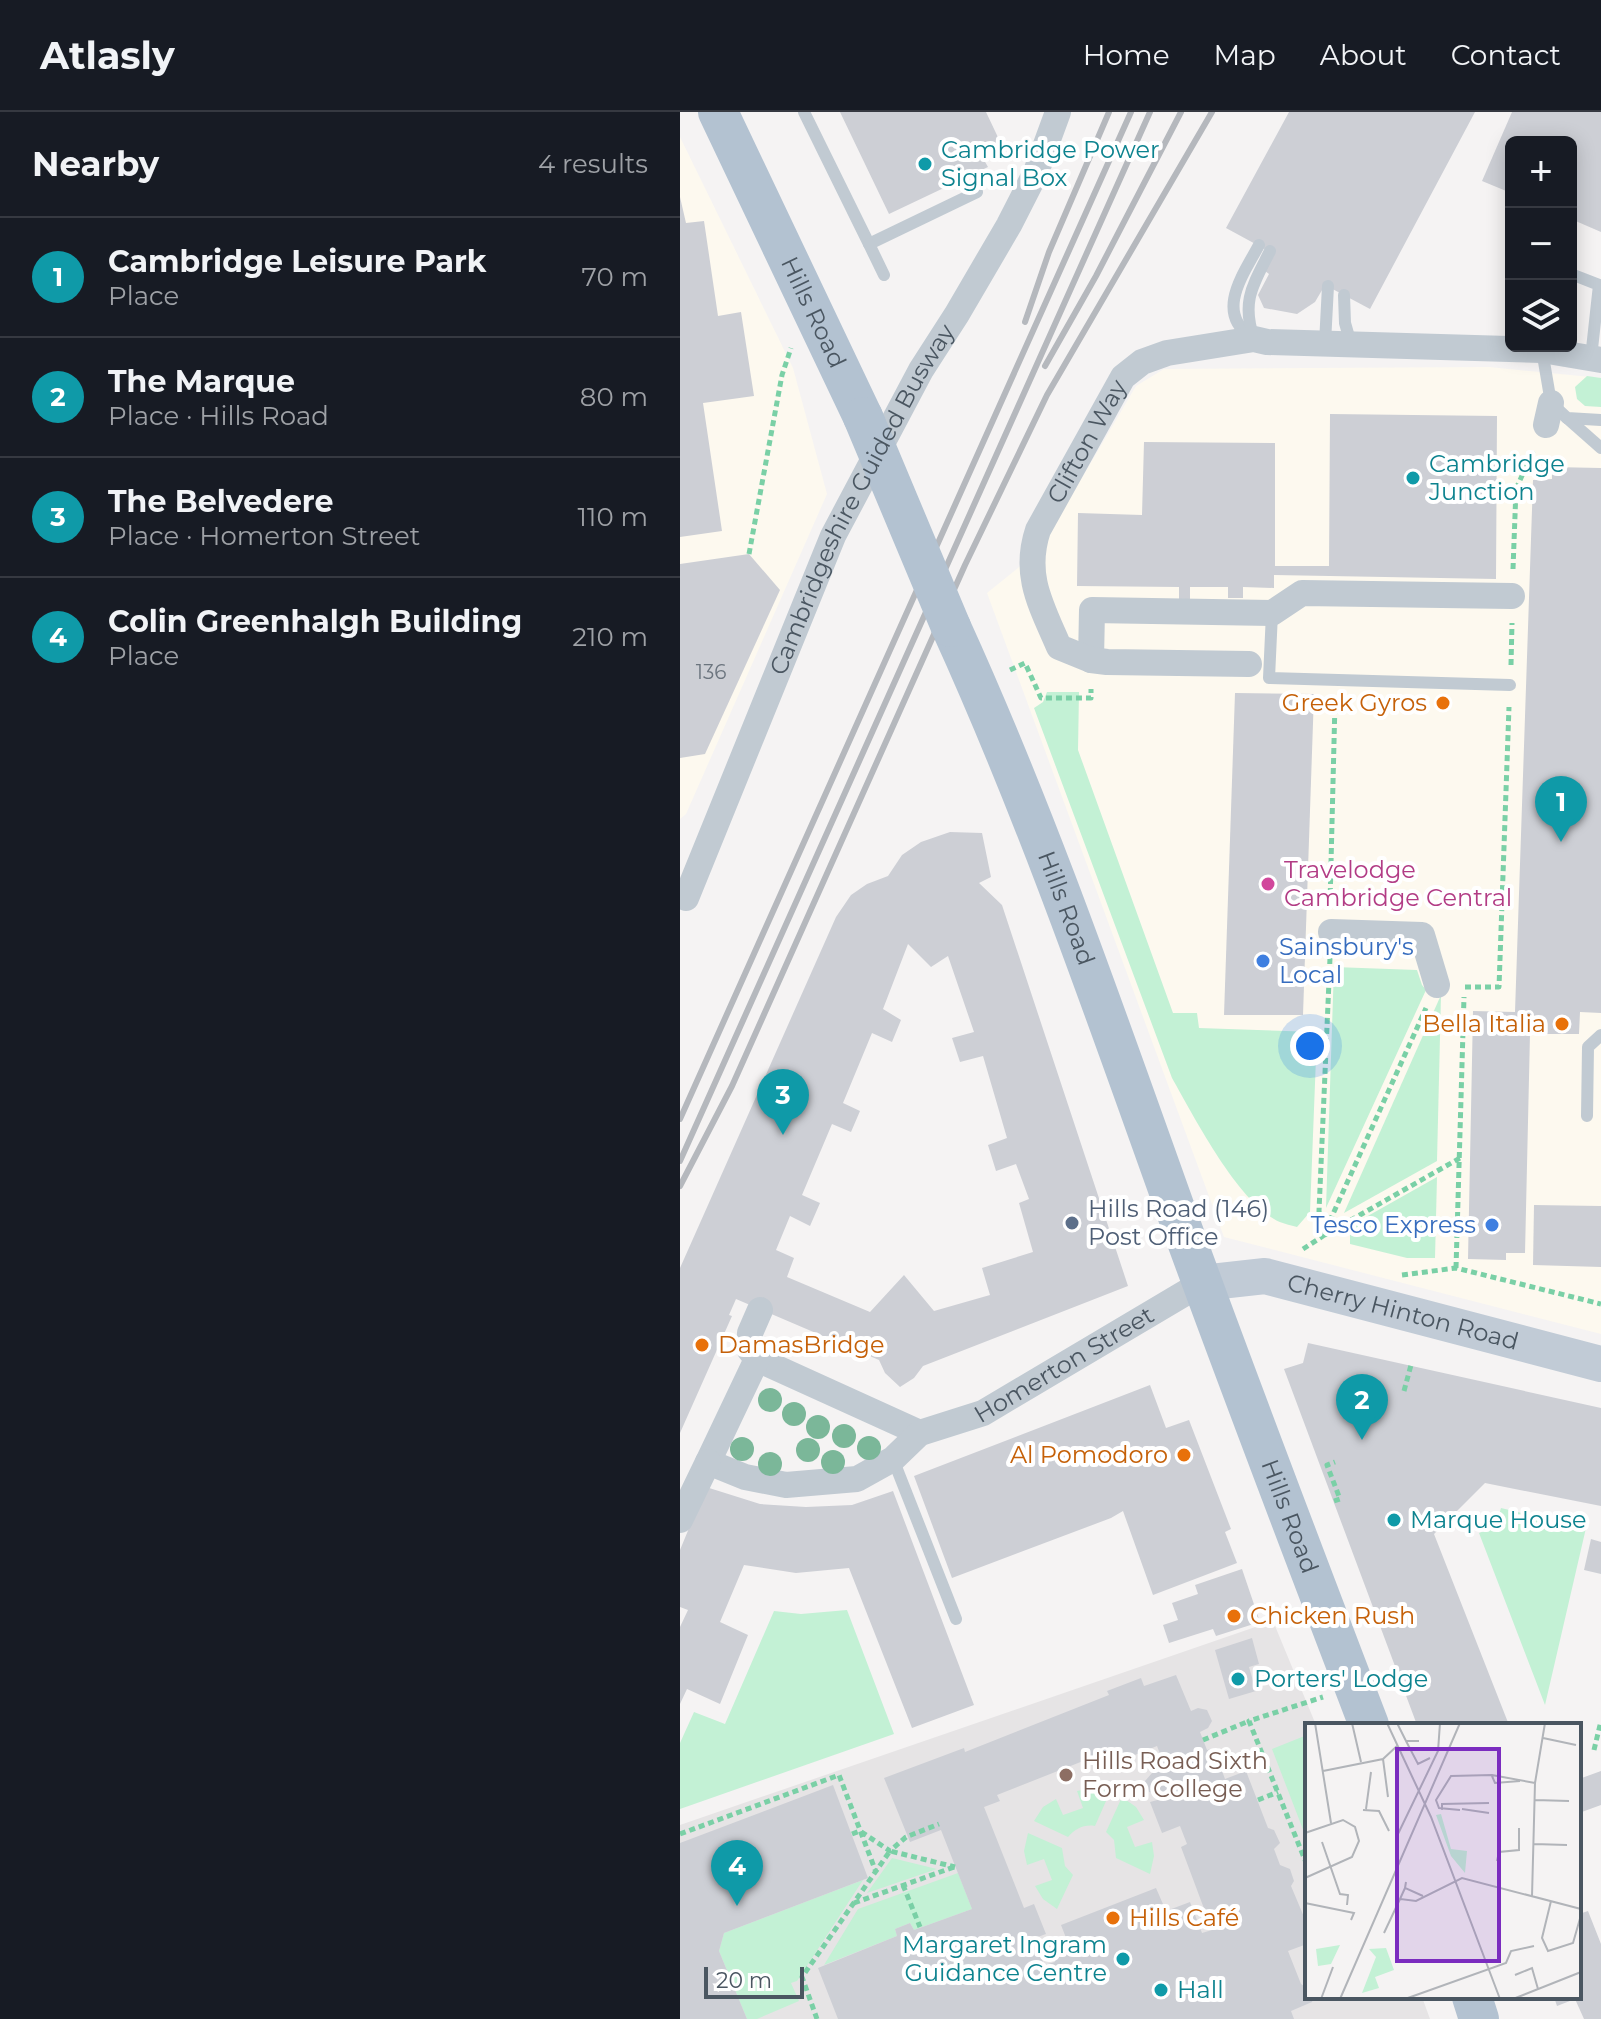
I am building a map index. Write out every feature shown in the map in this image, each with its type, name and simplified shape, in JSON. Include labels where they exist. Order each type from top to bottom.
[{"type":"main road","name":"Hills Road","points":[[718,112],[863,417],[1049,858],[1202,1283],[1368,1723]]},
{"type":"main road","points":[[1473,1999],[1479,2019]]},
{"type":"street","name":"Cambridgeshire Guided Busway","points":[[686,898],[833,536],[921,370],[1009,225],[1036,172],[1058,112]]},
{"type":"street","name":"Clifton Way","points":[[1249,664],[1091,660],[1059,647],[1041,606],[1030,569],[1032,547],[1038,530],[1123,377],[1142,362],[1167,353],[1254,339],[1267,342],[1505,349]]},
{"type":"street","name":"Clifton Way","points":[[1554,352],[1596,359]]},
{"type":"street","points":[[1091,660],[1092,610],[1272,613],[1302,593],[1512,596]]},
{"type":"street","points":[[1331,932],[1422,935],[1437,985]]},
{"type":"street","name":"Cherry Hinton Road","points":[[1202,1283],[1265,1276],[1601,1364]]},
{"type":"street","name":"Homerton Street","points":[[708,1462],[745,1477],[786,1485],[857,1479],[893,1459],[920,1433],[983,1413],[1202,1283]]},
{"type":"street","points":[[760,1310],[750,1333],[749,1349],[757,1359],[920,1433]]},
{"type":"street","points":[[680,1520],[757,1359]]},
{"type":"lane","points":[[804,112],[884,275]]},
{"type":"lane","points":[[869,244],[977,192]]},
{"type":"lane","points":[[1254,339],[1240,329],[1233,305],[1240,281],[1264,248]]},
{"type":"lane","points":[[1577,276],[1599,285],[1596,359]]},
{"type":"lane","points":[[1328,286],[1338,344]]},
{"type":"lane","points":[[1338,344],[1345,323],[1344,295]]},
{"type":"lane","points":[[1542,352],[1555,415],[1601,448]]},
{"type":"lane","points":[[1555,415],[1601,420]]},
{"type":"lane","points":[[1272,613],[1269,678],[1510,685]]},
{"type":"lane","points":[[1587,1116],[1588,1047],[1601,1035]]},
{"type":"lane","points":[[893,1459],[956,1619]]},
{"type":"path","points":[[749,554],[782,375],[808,300]]},
{"type":"path","points":[[1323,1236],[1437,985],[1499,987],[1516,489],[1555,415]]},
{"type":"path","points":[[1041,698],[1091,698],[1091,660]]},
{"type":"path","points":[[1323,1236],[1319,1211],[1331,932],[1335,680]]},
{"type":"path","points":[[1456,1268],[1465,987]]},
{"type":"path","points":[[1323,1236],[1460,1158]]},
{"type":"path","points":[[1397,1276],[1456,1268],[1601,1304]]},
{"type":"path","points":[[1404,1391],[1411,1365]]},
{"type":"path","points":[[1334,1501],[1340,1499],[1327,1465],[1335,1462]]},
{"type":"path","points":[[1203,1740],[1249,1721],[1307,1704],[1353,1684]]},
{"type":"path","points":[[1249,1721],[1305,1860]]},
{"type":"path","points":[[1594,1750],[1601,1721]]},
{"type":"path","points":[[680,1834],[839,1775],[876,1872]]},
{"type":"path","points":[[1258,1800],[1278,1792]]},
{"type":"path","points":[[817,2019],[802,1977],[890,1851],[906,1837],[939,1824]]},
{"type":"path","points":[[854,1904],[955,1867],[890,1851],[860,1831]]},
{"type":"path","points":[[852,1834],[860,1831]]},
{"type":"path","points":[[903,1885],[920,1927]]},
{"type":"shaded area","points":[[680,137],[793,368],[827,494],[686,814],[680,819]]},
{"type":"shaded area","points":[[1489,367],[1601,378],[1601,1334],[1224,1237],[987,593],[1039,551],[1136,386],[1164,369]]},
{"type":"shaded area","name":"Hills Road Sixth Form College","points":[[1273,1621],[1315,1723],[1305,1723],[1305,1999],[1423,1999],[1430,2019],[680,2019],[680,1825]]},
{"type":"green space","points":[[1587,376],[1601,378],[1601,407],[1585,406],[1577,399],[1575,387]]},
{"type":"green space","points":[[1047,692],[1079,692],[1078,750],[1173,1013],[1197,1013],[1199,1028],[1317,1032],[1310,1212],[1297,1227],[1274,1219],[1245,1193],[1230,1175],[1172,1078],[1034,708],[1043,702]]},
{"type":"green space","points":[[1334,967],[1417,970],[1426,990],[1326,1208]]},
{"type":"green space","points":[[1441,995],[1437,1161],[1344,1213]]},
{"type":"green space","points":[[1437,1177],[1435,1258],[1407,1258],[1350,1244],[1350,1226]]},
{"type":"green space","points":[[1501,1508],[1586,1528],[1545,1705],[1479,1533],[1494,1524]]},
{"type":"green space","points":[[847,1610],[894,1734],[680,1809],[680,1743],[694,1712],[725,1724],[774,1611],[801,1614]]},
{"type":"green space","points":[[1305,1736],[1305,1835],[1272,1749]]},
{"type":"green space","points":[[1092,1788],[1110,1792],[1095,1826],[1080,1828],[1068,1837],[1034,1821],[1043,1807],[1056,1799],[1063,1815],[1083,1808],[1077,1791]]},
{"type":"green space","points":[[1122,1797],[1136,1807],[1144,1820],[1127,1827],[1135,1847],[1152,1842],[1154,1856],[1150,1874],[1116,1858],[1114,1840],[1106,1832]]},
{"type":"green space","points":[[1028,1833],[1062,1848],[1065,1866],[1073,1875],[1057,1909],[1043,1899],[1035,1886],[1052,1880],[1044,1859],[1027,1865],[1024,1851]]},
{"type":"green space","points":[[892,1858],[937,1869],[867,1893]]},
{"type":"green space","points":[[958,1873],[972,1909],[914,1930],[910,1923],[895,1929],[897,1936],[824,1965],[858,1909]]},
{"type":"green space","points":[[863,1880],[797,1981],[791,1983],[799,2001],[757,2019],[747,2019],[719,1951],[724,1933]]},
{"type":"building","name":"Cambridge Power Signal Box","points":[[840,112],[986,112],[1004,150],[984,160],[988,167],[889,214]]},
{"type":"building","points":[[1289,112],[1475,112],[1370,309],[1325,285],[1315,302],[1297,314],[1264,308],[1258,295],[1269,274],[1265,271],[1274,254],[1226,228]]},
{"type":"building","points":[[1512,112],[1601,112],[1601,232],[1577,222],[1577,136],[1505,136],[1505,191],[1482,181]]},
{"type":"building","points":[[680,197],[686,223],[704,221],[718,316],[741,312],[754,396],[703,403],[722,531],[680,537]]},
{"type":"building","name":"Cambridge Junction","points":[[1330,414],[1497,416],[1496,579],[1274,575],[1274,588],[1243,587],[1243,598],[1228,598],[1228,587],[1190,587],[1190,599],[1179,599],[1179,587],[1077,586],[1078,513],[1142,515],[1144,442],[1275,443],[1275,566],[1329,566]]},
{"type":"building","points":[[1552,467],[1601,468],[1601,1013],[1580,1012],[1579,1034],[1530,1034],[1525,1253],[1506,1253],[1506,1260],[1468,1259],[1473,1011],[1515,1012],[1533,480],[1552,479]]},
{"type":"building","points":[[749,554],[780,590],[705,754],[680,758],[680,564]]},
{"type":"building","name":"Travelodge Cambridge Central","points":[[1235,693],[1314,694],[1303,1015],[1224,1015]]},
{"type":"building","points":[[950,832],[982,833],[991,877],[979,883],[1002,905],[1128,1286],[923,1366],[914,1378],[900,1387],[885,1373],[879,1360],[736,1299],[729,1315],[732,1316],[680,1433],[680,1268],[836,917],[851,895],[867,884],[888,876],[902,855],[921,842]],"holes":[[[908,944],[931,967],[948,956],[974,1032],[952,1038],[960,1062],[983,1056],[1007,1138],[988,1145],[996,1171],[1016,1164],[1029,1199],[1019,1203],[1033,1252],[982,1268],[990,1295],[934,1311],[904,1275],[870,1312],[787,1277],[794,1258],[776,1250],[790,1216],[810,1226],[820,1203],[802,1195],[832,1124],[851,1132],[860,1111],[843,1103],[872,1033],[892,1042],[901,1020],[883,1009]]]},
{"type":"building","points":[[1534,1205],[1601,1206],[1601,1267],[1533,1265]]},
{"type":"building","name":"Marque House","points":[[1308,1343],[1601,1408],[1601,1506],[1485,1483],[1434,1534],[1508,1723],[1416,1723],[1284,1369],[1303,1363]]},
{"type":"building","points":[[1150,1385],[1166,1428],[1189,1420],[1231,1529],[1225,1532],[1237,1563],[1153,1595],[1123,1511],[952,1578],[914,1476]]},
{"type":"building","points":[[706,1487],[760,1504],[806,1507],[852,1505],[893,1491],[974,1705],[912,1728],[849,1568],[796,1573],[744,1565],[720,1622],[748,1635],[720,1704],[687,1689],[680,1704],[680,1627],[688,1610],[680,1607],[680,1550]]},
{"type":"building","points":[[1591,1539],[1601,1542],[1601,1574],[1584,1570]]},
{"type":"building","points":[[1242,1569],[1260,1622],[1216,1636],[1213,1629],[1169,1643],[1163,1625],[1178,1620],[1172,1603],[1198,1594],[1195,1585]]},
{"type":"building","name":"Porters' Lodge","points":[[1252,1638],[1259,1664],[1249,1667],[1256,1691],[1229,1699],[1215,1650]]},
{"type":"building","points":[[1176,1675],[1191,1711],[1198,1708],[1207,1710],[1212,1721],[1208,1728],[1200,1732],[1207,1750],[1223,1750],[1226,1761],[1221,1768],[1225,1779],[1246,1771],[1268,1828],[1274,1830],[1280,1843],[1274,1849],[1280,1865],[1290,1869],[1294,1881],[1291,1886],[1305,1919],[1305,1945],[1288,1951],[1301,1984],[1305,1987],[1305,1999],[1313,1999],[1312,2002],[1291,2011],[1294,2019],[838,2019],[818,1968],[897,1936],[895,1929],[910,1923],[914,1930],[972,1909],[941,1830],[910,1842],[884,1778],[964,1748],[965,1752],[1109,1695],[1107,1691],[1141,1678],[1144,1686]],"holes":[[[1157,1746],[1165,1767],[1152,1773],[1145,1781],[1149,1792],[1159,1794],[1161,1799],[1150,1802],[1162,1833],[1180,1826],[1187,1844],[1181,1847],[1212,1930],[1202,1933],[1190,1902],[1166,1911],[1156,1888],[1061,1925],[1070,1948],[1053,1954],[1055,1962],[1044,1965],[1035,1938],[1046,1934],[1034,1904],[1024,1908],[984,1807],[1000,1801],[997,1795],[1111,1750],[1113,1755],[1122,1752],[1125,1759]]]},
{"type":"building","points":[[1601,1771],[1601,1805],[1581,1812],[1581,1778]]},
{"type":"building","points":[[833,1785],[868,1878],[724,1933],[719,1951],[747,2019],[680,2019],[680,1843]]},
{"type":"building","points":[[1588,1911],[1601,1944],[1601,2019],[1584,2019],[1575,1999],[1581,1999],[1581,1913]]},
{"type":"building","points":[[1555,1999],[1575,1999],[1557,2006]]},
{"type":"railway","points":[[1025,322],[1049,252],[1109,112]]},
{"type":"railway","points":[[680,1119],[1131,112]]},
{"type":"railway","points":[[680,1161],[1150,112]]},
{"type":"railway","points":[[1045,366],[1096,276],[1181,112]]},
{"type":"railway","points":[[680,1186],[732,1086],[965,565],[1047,395],[1212,112]]},
{"type":"place","name":"Cambridge Power Signal Box","points":[[925,164]]},
{"type":"place","name":"Cambridge Junction","points":[[1413,478]]},
{"type":"place","name":"Greek Gyros","points":[[1443,703]]},
{"type":"place","name":"Cambridge Leisure Park","points":[[1561,842]]},
{"type":"place","name":"Travelodge Cambridge Central","points":[[1268,884]]},
{"type":"place","name":"Sainsbury's Local","points":[[1263,961]]},
{"type":"place","name":"Bella Italia","points":[[1562,1024]]},
{"type":"place","name":"The Belvedere","points":[[783,1135]]},
{"type":"place","name":"Hills Road (146) Post Office","points":[[1072,1223]]},
{"type":"place","name":"Tesco Express","points":[[1492,1225]]},
{"type":"place","name":"DamasBridge","points":[[702,1345]]},
{"type":"place","name":"The Marque","points":[[1362,1440]]},
{"type":"place","name":"Al Pomodoro","points":[[1184,1455]]},
{"type":"place","name":"Marque House","points":[[1394,1520]]},
{"type":"place","name":"Chicken Rush","points":[[1234,1616]]},
{"type":"place","name":"Porters' Lodge","points":[[1238,1679]]},
{"type":"place","name":"Hills Road Sixth Form College","points":[[1066,1775]]},
{"type":"place","name":"Colin Greenhalgh Building","points":[[737,1906]]},
{"type":"place","name":"Hills Café","points":[[1113,1918]]},
{"type":"place","name":"Margaret Ingram Guidance Centre","points":[[1123,1959]]},
{"type":"place","name":"Hall","points":[[1161,1990]]}]
